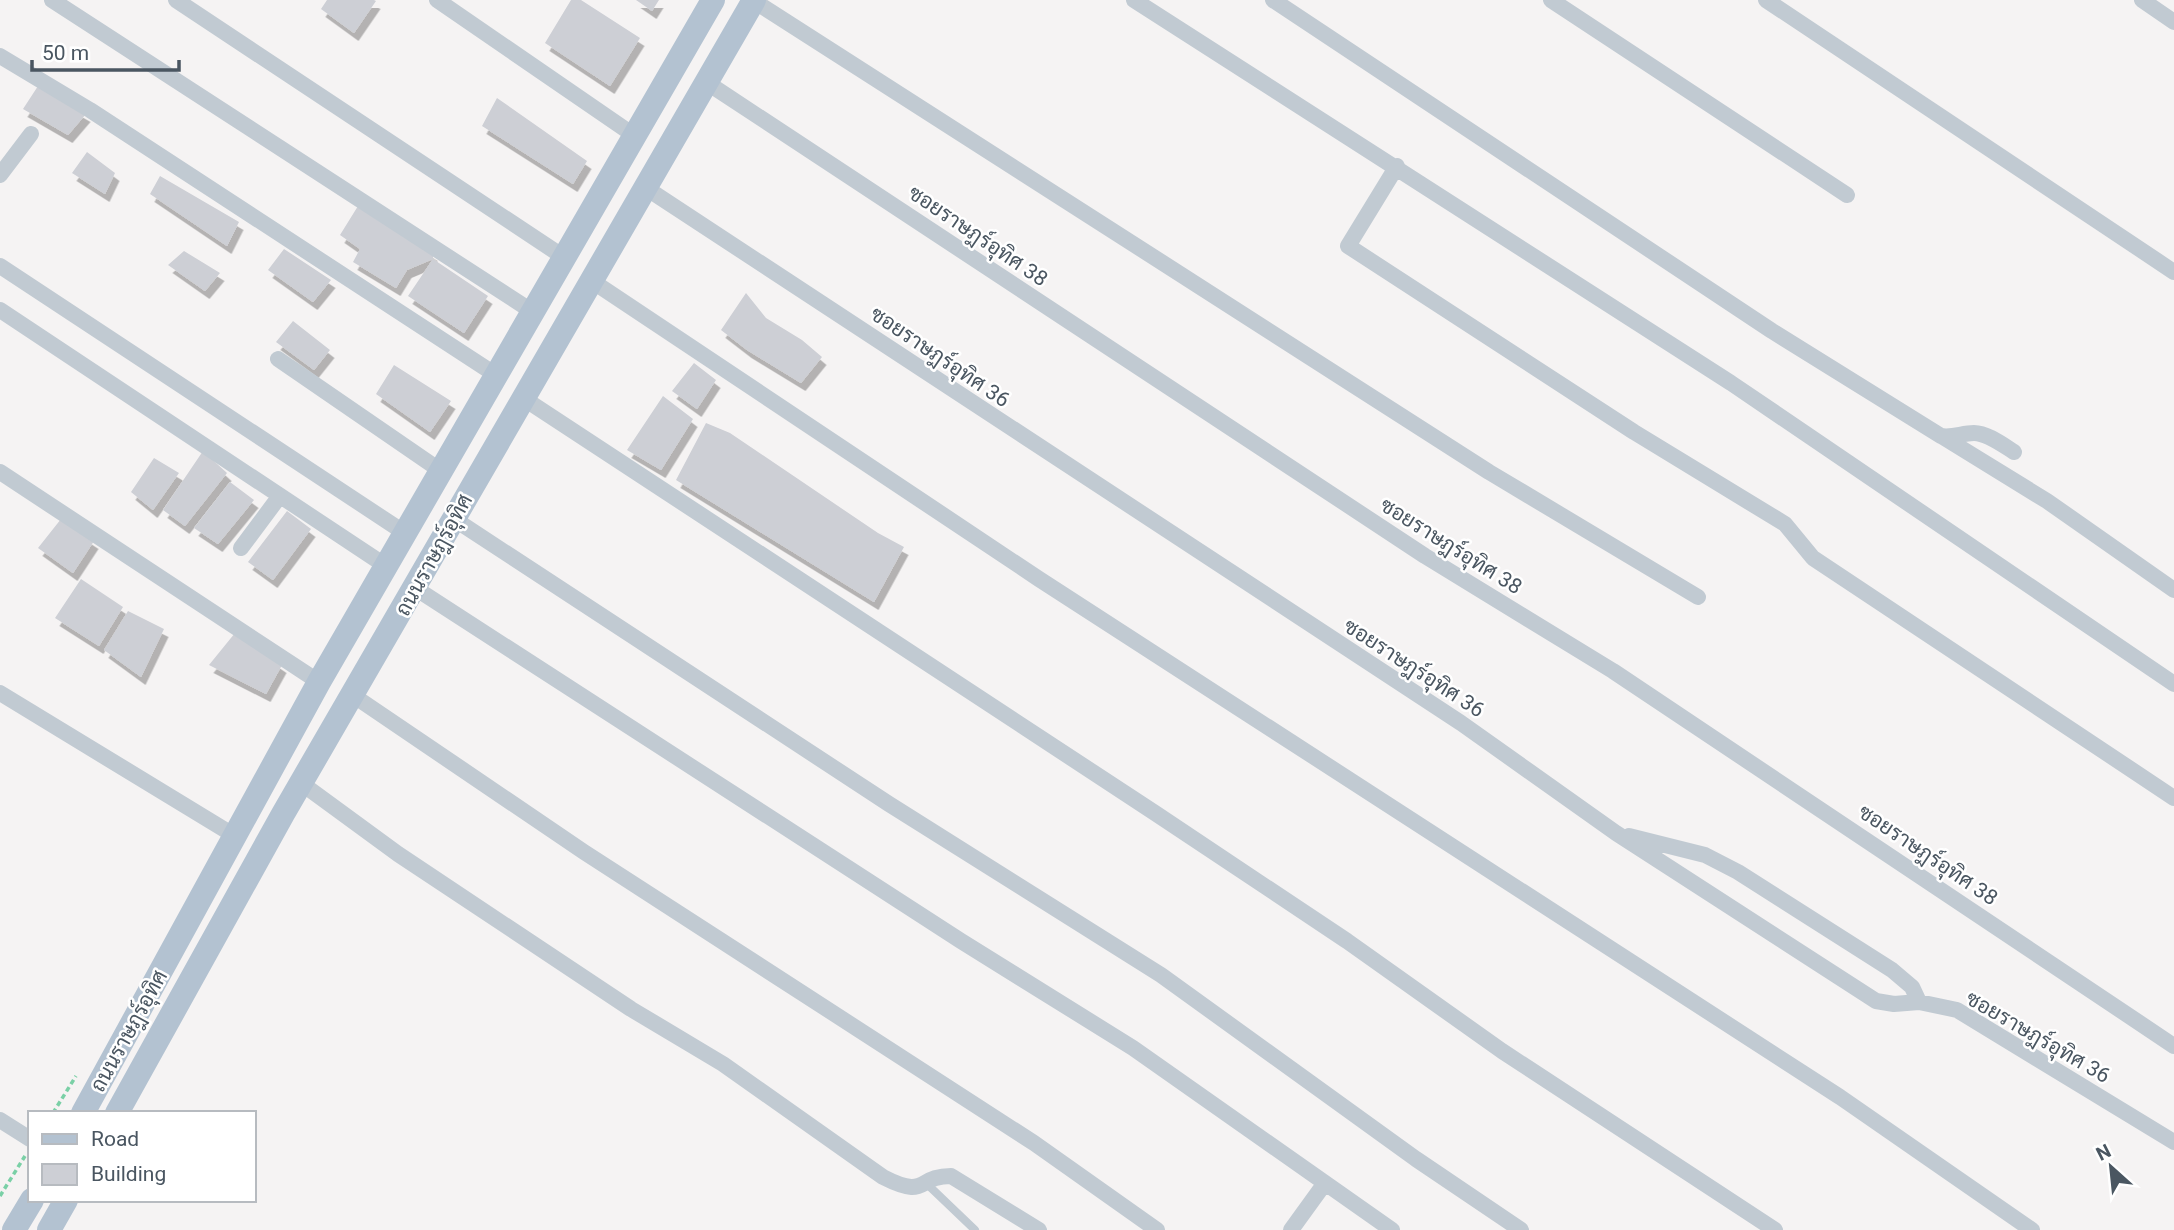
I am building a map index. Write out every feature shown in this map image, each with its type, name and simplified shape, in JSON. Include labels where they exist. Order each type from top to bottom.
[{"type":"main road","name":"ถนนราษฎร์อุทิศ","points":[[84,1111],[319,682],[713,0]]},
{"type":"main road","name":"ถนนราษฎร์อุทิศ","points":[[118,1111],[283,814],[754,1]]},
{"type":"main road","points":[[254,801],[283,814]]},
{"type":"main road","points":[[14,1230],[31,1202]]},
{"type":"main road","points":[[48,1230],[65,1202]]},
{"type":"street","points":[[52,0],[533,312]]},
{"type":"street","points":[[176,0],[565,258]]},
{"type":"street","points":[[437,0],[635,136]]},
{"type":"street","points":[[1134,0],[1397,166],[1731,383],[2174,684]]},
{"type":"street","points":[[1273,0],[1772,331],[2047,501],[2174,590]]},
{"type":"street","points":[[1551,0],[1847,195]]},
{"type":"street","points":[[1766,0],[2174,272]]},
{"type":"street","points":[[2142,0],[2174,22]]},
{"type":"street","points":[[754,1],[1489,472],[1698,597]]},
{"type":"street","points":[[0,56],[90,110],[496,374]]},
{"type":"street","name":"ซอยราษฎร์อุทิศ 38","points":[[706,82],[1414,548],[1705,731],[2174,1046]]},
{"type":"street","points":[[0,175],[31,134]]},
{"type":"street","points":[[1397,166],[1348,246],[1623,425],[1785,524],[1812,558],[2174,798]]},
{"type":"street","name":"ซอยราษฎร์อุทิศ 36","points":[[646,188],[1461,723],[1616,833],[1876,1000],[1894,1004],[1919,1002],[1957,1010],[2174,1142]]},
{"type":"street","points":[[0,267],[405,533]]},
{"type":"street","points":[[592,281],[1073,601],[1840,1097],[2032,1230]]},
{"type":"street","points":[[0,310],[386,566]]},
{"type":"street","points":[[278,359],[441,471]]},
{"type":"street","points":[[523,398],[1347,941],[1502,1051],[1775,1230]]},
{"type":"street","points":[[1941,436],[1954,438],[1971,432],[1982,433],[2014,452]]},
{"type":"street","points":[[0,472],[319,682]]},
{"type":"street","points":[[241,548],[279,497]]},
{"type":"street","points":[[454,519],[889,804],[1160,975],[1416,1159],[1521,1230]]},
{"type":"street","points":[[415,587],[927,919],[1133,1048],[1392,1230]]},
{"type":"street","points":[[0,693],[235,836]]},
{"type":"street","points":[[354,695],[584,852],[1012,1129],[1157,1230]]},
{"type":"street","points":[[301,783],[409,862],[631,1009],[723,1064],[883,1177],[902,1187],[917,1188],[928,1185],[939,1176],[951,1176],[1039,1230]]},
{"type":"street","points":[[1616,833],[1705,855],[1738,872],[1892,970],[1912,987],[1919,1002]]},
{"type":"street","points":[[0,1119],[28,1138]]},
{"type":"street","points":[[1291,1230],[1325,1183]]},
{"type":"lane","points":[[928,1185],[975,1230]]},
{"type":"path","points":[[0,1196],[28,1152]]},
{"type":"building","points":[[327,0],[376,1],[354,33],[321,9]]},
{"type":"building","points":[[571,0],[581,0],[640,38],[610,86],[545,43]]},
{"type":"building","points":[[636,0],[659,0],[652,11]]},
{"type":"building","points":[[38,86],[86,114],[68,135],[23,109]]},
{"type":"building","points":[[497,98],[587,161],[573,184],[482,126]]},
{"type":"building","points":[[87,152],[115,173],[105,194],[72,173]]},
{"type":"building","points":[[160,176],[239,222],[227,246],[150,194]]},
{"type":"building","points":[[358,206],[433,253],[433,259],[407,270],[396,288],[353,262],[360,249],[340,235]]},
{"type":"building","points":[[284,249],[331,280],[313,302],[268,270]]},
{"type":"building","points":[[184,251],[220,273],[205,291],[168,265]]},
{"type":"building","points":[[433,259],[488,296],[464,333],[408,296]]},
{"type":"building","points":[[746,293],[766,318],[802,340],[822,357],[801,383],[747,350],[721,330]]},
{"type":"building","points":[[293,321],[330,350],[314,370],[276,342]]},
{"type":"building","points":[[694,363],[716,380],[697,409],[672,391]]},
{"type":"building","points":[[394,365],[451,401],[430,432],[376,394]]},
{"type":"building","points":[[663,396],[693,419],[661,470],[627,450]]},
{"type":"building","points":[[706,423],[730,433],[878,533],[904,547],[874,602],[676,480]]},
{"type":"building","points":[[203,451],[227,473],[185,526],[163,510]]},
{"type":"building","points":[[154,458],[179,473],[153,510],[131,492]]},
{"type":"building","points":[[230,482],[254,500],[218,544],[194,528]]},
{"type":"building","points":[[287,511],[311,529],[273,580],[248,562]]},
{"type":"building","points":[[61,519],[94,541],[73,573],[38,548]]},
{"type":"building","points":[[81,579],[123,607],[99,646],[55,618]]},
{"type":"building","points":[[128,611],[164,629],[141,677],[104,650]]},
{"type":"building","points":[[235,633],[282,665],[266,694],[209,665]]}]
